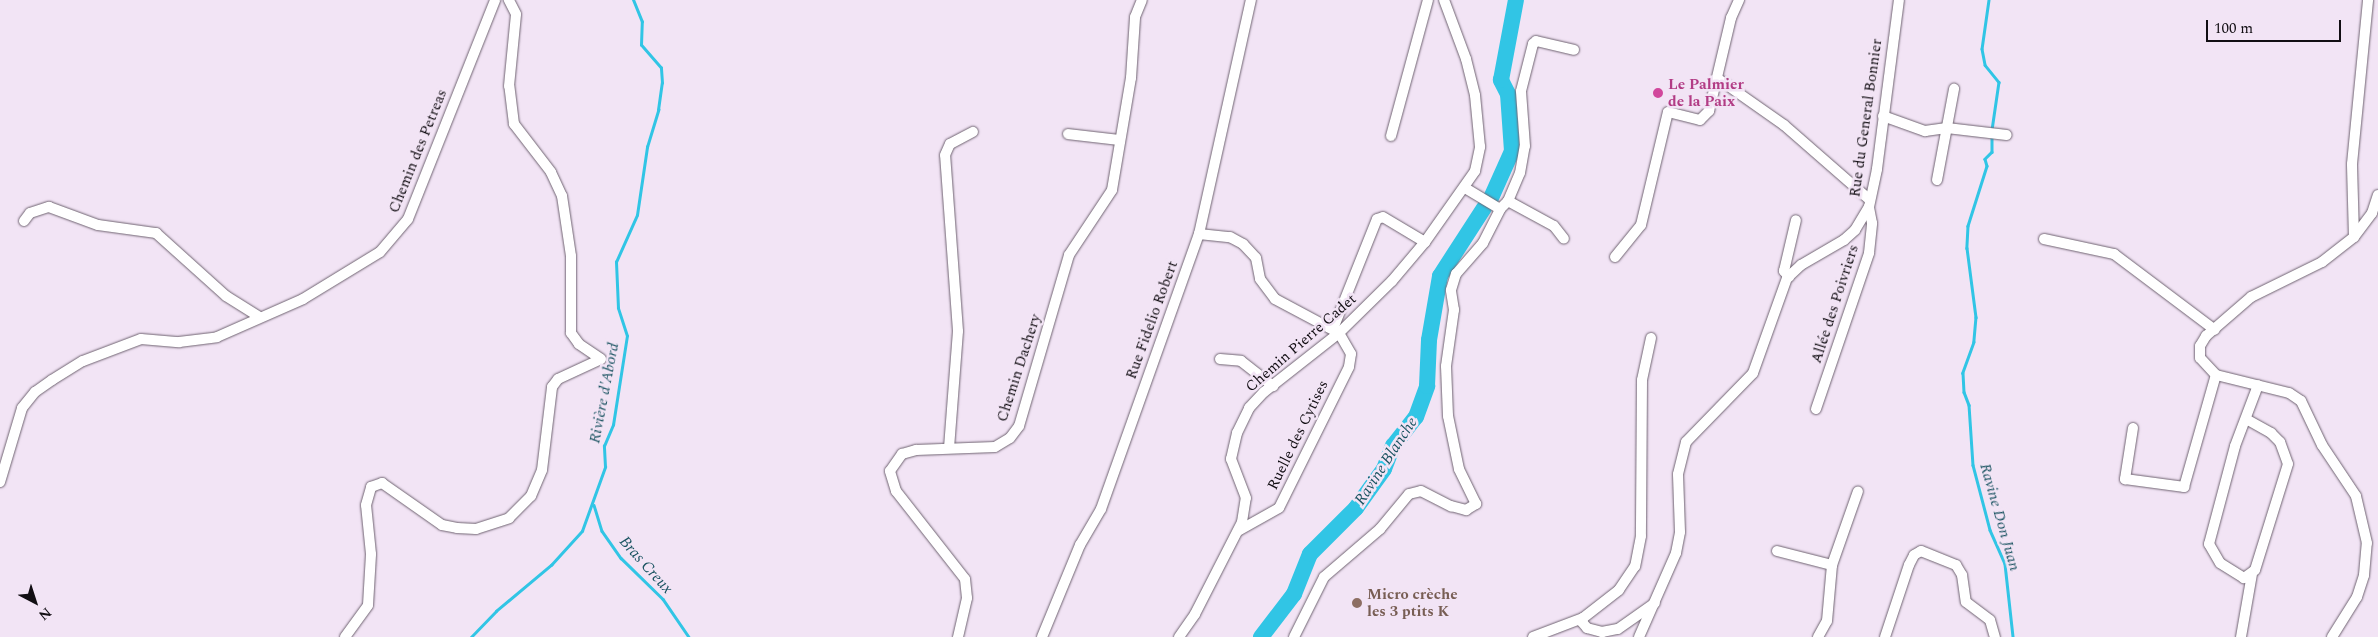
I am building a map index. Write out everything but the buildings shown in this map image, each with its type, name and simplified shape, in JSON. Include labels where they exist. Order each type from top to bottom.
[{"type":"street","name":"Chemin des Petreas","points":[[0,482],[22,408],[35,392],[83,361],[141,339],[179,342],[217,337],[260,316],[303,300],[380,252],[408,219],[495,0]]},
{"type":"street","points":[[345,637],[368,605],[371,554],[366,505],[371,487],[382,483],[442,525],[476,529],[509,518],[531,496],[542,470],[552,387],[558,380],[601,359],[579,344],[571,333],[571,256],[562,196],[551,172],[514,124],[509,86],[516,14],[509,0]]},
{"type":"street","name":"Chemin Dachery","points":[[958,637],[967,598],[965,579],[896,491],[890,477],[892,465],[902,454],[949,448],[989,448],[1006,442],[1015,432],[1024,415],[1069,255],[1112,190],[1134,57],[1135,17],[1142,0]]},
{"type":"street","name":"Rue Fidelio Robert","points":[[1042,637],[1080,544],[1101,509],[1199,234],[1251,0]]},
{"type":"street","points":[[1391,136],[1428,0]]},
{"type":"street","name":"Chemin Pierre Cadet","points":[[1179,637],[1195,614],[1238,531],[1246,498],[1232,464],[1232,449],[1249,408],[1392,281],[1425,242],[1465,188],[1479,162],[1475,95],[1466,59],[1444,0]]},
{"type":"street","points":[[1615,257],[1641,225],[1668,112],[1700,120],[1705,118],[1717,78],[1731,18],[1739,0]]},
{"type":"street","name":"Rue du General Bonnier","points":[[1788,277],[1801,265],[1844,240],[1855,230],[1869,203],[1899,0]]},
{"type":"street","points":[[2354,237],[2352,164],[2368,0]]},
{"type":"street","points":[[1294,637],[1324,577],[1380,529],[1409,494],[1421,491],[1451,506],[1466,510],[1476,504],[1459,469],[1448,416],[1446,366],[1454,310],[1451,290],[1456,274],[1482,242],[1500,209],[1508,200],[1520,173],[1525,146],[1521,91],[1533,44],[1536,41],[1574,50]]},
{"type":"street","points":[[1717,78],[1784,125],[1869,203]]},
{"type":"street","points":[[1937,180],[1954,89]]},
{"type":"street","points":[[1883,116],[1926,131],[1947,128],[2003,135]]},
{"type":"street","points":[[949,448],[958,331],[944,155],[950,144],[973,132]]},
{"type":"street","points":[[1068,134],[1119,140]]},
{"type":"street","points":[[1465,188],[1500,209]]},
{"type":"street","points":[[2332,637],[2357,597],[2373,543],[2356,496],[2322,445],[2306,408],[2289,393],[2216,376],[2200,358],[2200,346],[2251,297],[2322,262],[2354,237],[2372,213],[2378,195]]},
{"type":"street","points":[[1508,200],[1554,226],[1564,239]]},
{"type":"street","name":"Allée des Poivriers","points":[[1816,409],[1869,253],[1872,223],[1869,203]]},
{"type":"street","points":[[24,221],[36,210],[49,207],[98,224],[156,232],[226,296],[260,316]]},
{"type":"street","points":[[1199,234],[1238,240],[1256,258],[1260,279],[1275,299],[1336,331],[1377,219],[1383,217],[1425,242]]},
{"type":"street","points":[[1639,637],[1669,573],[1680,532],[1678,474],[1681,452],[1693,432],[1753,372],[1788,277],[1784,272],[1796,220]]},
{"type":"street","points":[[2044,239],[2114,254],[2215,330]]},
{"type":"street","name":"Ruelle des Cytises","points":[[1238,531],[1279,508],[1352,360],[1336,331]]},
{"type":"street","points":[[1533,637],[1583,618],[1619,590],[1635,566],[1641,536],[1644,387],[1642,380],[1651,338]]},
{"type":"street","points":[[1220,359],[1241,361],[1273,386]]},
{"type":"street","points":[[2133,428],[2126,479],[2184,487],[2216,376]]},
{"type":"street","points":[[2252,574],[2238,577],[2214,557],[2209,544],[2235,446],[2258,386]]},
{"type":"street","points":[[2241,637],[2252,574],[2288,464],[2280,442],[2271,433],[2246,419]]},
{"type":"street","points":[[1818,637],[1827,621],[1832,565],[1858,491]]},
{"type":"street","points":[[1777,550],[1832,565]]},
{"type":"street","points":[[1885,637],[1909,565],[1914,554],[1921,551],[1956,565],[1962,575],[1966,602],[1990,620],[1995,637]]},
{"type":"street","points":[[1583,618],[1587,628],[1602,632],[1618,629],[1655,603]]},
{"type":"waterway","name":"Rivière d'Abord","points":[[471,637],[496,611],[551,565],[582,531],[605,467],[604,446],[613,425],[627,336],[618,308],[616,262],[637,215],[647,147],[658,110],[662,83],[661,68],[641,45],[642,22],[633,0]]},
{"type":"waterway","name":"Ravine Blanche","points":[[1491,198],[1512,151],[1508,94],[1501,80],[1516,0]]},
{"type":"waterway","name":"Ravine Don Juan","points":[[1989,0],[1982,49],[1985,65],[1999,82],[1992,130]]},
{"type":"waterway","name":"Ravine Don Juan","points":[[1992,136],[1992,152],[1985,159],[1987,166],[1968,226],[1967,248],[1976,317],[1974,342],[1963,373],[1964,392],[1969,405],[1973,465],[1990,530],[2005,564],[2013,637]]},
{"type":"waterway","name":"Ravine Blanche","points":[[1261,637],[1294,594],[1310,554],[1356,508],[1384,469],[1393,446],[1416,417],[1427,386],[1429,340],[1440,276],[1484,208]]},
{"type":"waterway","name":"Bras Creux","points":[[594,505],[602,531],[621,558],[663,599],[689,637]]},
{"type":"place","name":"Le Palmier de la Paix","points":[[1658,93]]},
{"type":"place","name":"Micro crèche les 3 ptits K","points":[[1357,603]]}]
